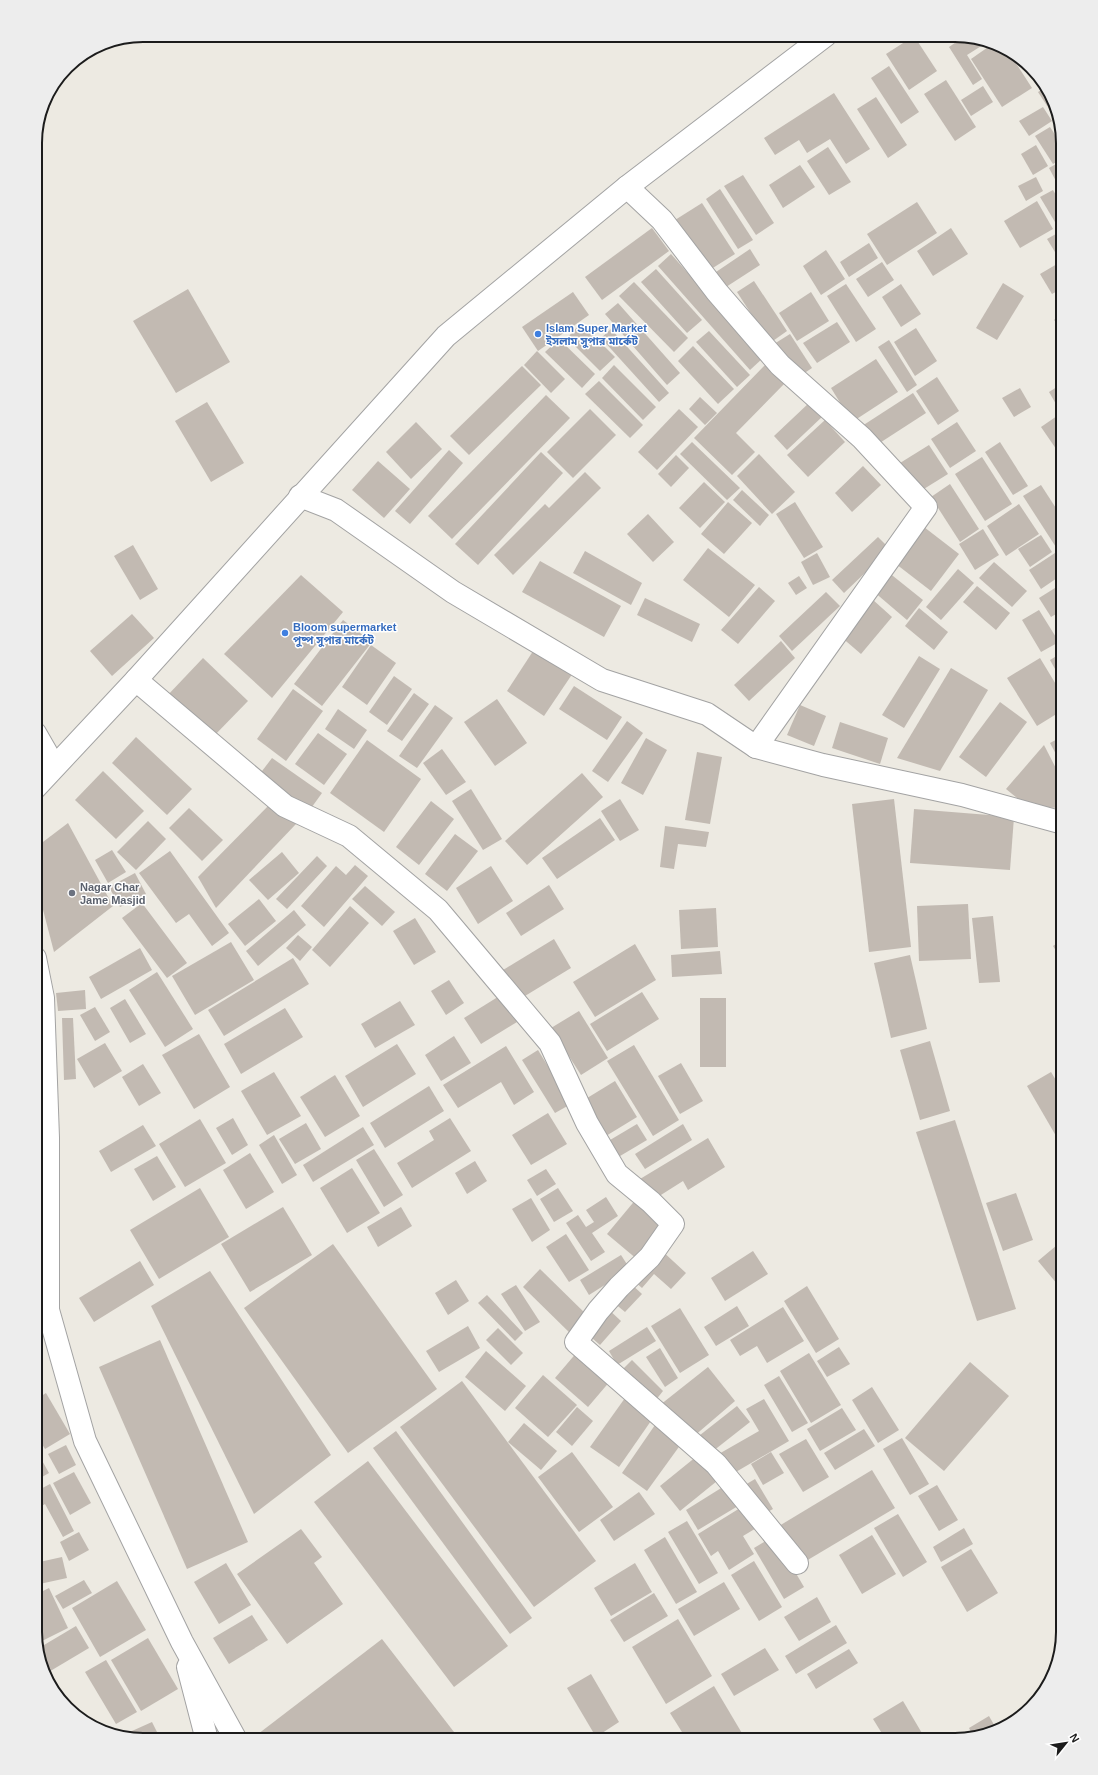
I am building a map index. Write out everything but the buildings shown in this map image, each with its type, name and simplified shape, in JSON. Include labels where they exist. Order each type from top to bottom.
[{"type":"street","points":[[42,780],[136,680],[300,496],[446,336],[628,187],[817,42]]},
{"type":"street","points":[[628,187],[662,220],[717,292],[780,365],[862,438],[926,507],[756,747]]},
{"type":"street","points":[[300,496],[336,510],[453,592],[602,680],[707,714],[756,747],[823,765],[962,795],[1056,821]]},
{"type":"street","points":[[136,680],[285,806],[349,836],[438,910],[550,1043],[587,1123],[617,1174],[651,1202],[673,1224],[650,1256],[619,1287],[598,1311],[576,1342],[716,1464],[797,1563]]},
{"type":"street","points":[[42,745],[54,766]]},
{"type":"street","points":[[42,993],[48,1138],[48,1310],[85,1441],[182,1642],[232,1733]]},
{"type":"street","points":[[182,1642],[205,1733]]},
{"type":"place","name":"Islam Super Market ইসলাম সুপার মার্কেট","points":[[538,334]]},
{"type":"place","name":"Bloom supermarket পুষ্প সুপার মার্কেট","points":[[285,633]]},
{"type":"place","name":"Nagar Char Jame Masjid","points":[[72,893]]}]
